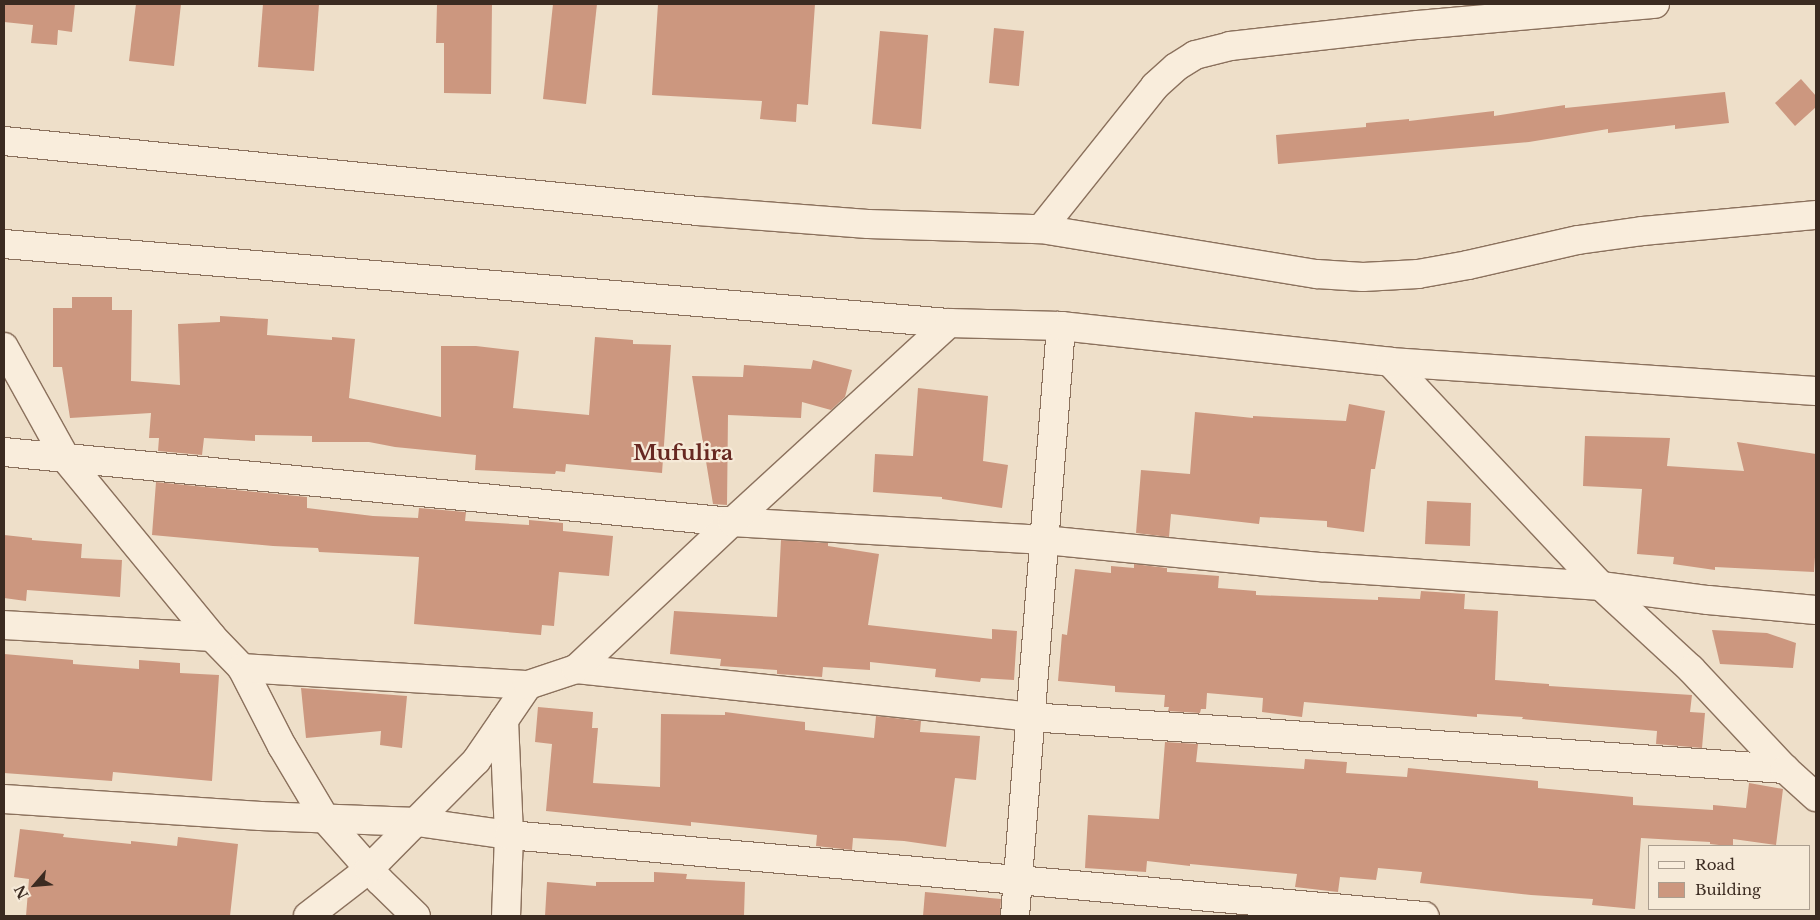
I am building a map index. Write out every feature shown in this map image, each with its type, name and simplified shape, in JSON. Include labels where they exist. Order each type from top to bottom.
[{"type":"street","points":[[1041,229],[1155,86],[1176,67],[1195,55],[1230,46],[1427,24],[1655,4]]},
{"type":"street","points":[[4,140],[698,211],[868,224],[1041,229],[1317,274],[1363,277],[1434,271],[1578,240],[1643,231],[1816,215]]},
{"type":"street","points":[[4,244],[949,323],[1061,326],[1390,362],[1816,391]]},
{"type":"street","points":[[576,669],[732,522],[949,323]]},
{"type":"street","points":[[1015,916],[1061,326]]},
{"type":"street","points":[[4,347],[66,459],[212,637],[242,668],[282,746],[326,820],[416,916]]},
{"type":"street","points":[[1390,362],[1601,586],[1691,669],[1785,769],[1816,797]]},
{"type":"street","points":[[4,452],[732,522],[1044,540],[1321,567],[1601,586],[1708,600],[1816,610]]},
{"type":"street","points":[[4,625],[212,637]]},
{"type":"street","points":[[242,668],[528,685],[576,669],[1030,717],[1785,769]]},
{"type":"street","points":[[308,916],[370,869],[476,761],[528,685]]},
{"type":"street","points":[[504,720],[509,835],[506,916]]},
{"type":"street","points":[[4,799],[326,820],[417,822],[509,835],[1424,916]]},
{"type":"building","points":[[4,4],[75,4],[72,32],[58,30],[57,45],[31,43],[33,25],[4,22]]},
{"type":"building","points":[[136,4],[181,4],[174,66],[129,61]]},
{"type":"building","points":[[263,4],[319,4],[314,71],[258,67]]},
{"type":"building","points":[[437,4],[492,4],[491,94],[444,93],[444,43],[436,43]]},
{"type":"building","points":[[553,4],[597,4],[586,104],[543,99]]},
{"type":"building","points":[[658,4],[815,4],[808,105],[797,104],[796,122],[760,119],[762,101],[652,95]]},
{"type":"building","points":[[994,28],[1024,31],[1019,86],[989,83]]},
{"type":"building","points":[[880,31],[928,35],[921,129],[872,124]]},
{"type":"building","points":[[1801,79],[1816,96],[1816,107],[1795,126],[1775,103]]},
{"type":"building","points":[[1725,92],[1729,123],[1675,129],[1675,125],[1608,133],[1608,129],[1529,142],[1278,164],[1276,135],[1366,127],[1366,123],[1409,119],[1409,121],[1494,111],[1494,116],[1565,105],[1565,108]]},
{"type":"building","points":[[72,297],[112,297],[112,310],[132,310],[131,381],[180,385],[178,324],[220,322],[220,316],[268,319],[267,335],[332,340],[332,337],[355,339],[349,398],[441,417],[441,346],[476,346],[519,351],[513,408],[589,415],[595,337],[633,340],[633,344],[671,345],[662,473],[566,464],[565,472],[556,471],[555,474],[475,470],[476,455],[395,447],[369,442],[312,442],[312,436],[255,435],[255,441],[204,438],[202,455],[158,451],[159,438],[149,438],[151,413],[70,418],[62,367],[53,367],[53,308],[72,308]]},
{"type":"building","points":[[813,360],[852,370],[845,397],[831,410],[802,402],[801,418],[728,415],[727,505],[713,504],[692,376],[743,377],[744,365],[811,369]]},
{"type":"building","points":[[918,388],[988,396],[983,461],[1008,465],[1002,508],[942,499],[942,497],[873,492],[875,454],[913,456]]},
{"type":"building","points":[[1349,404],[1385,411],[1375,469],[1371,469],[1364,532],[1327,527],[1327,521],[1260,517],[1259,524],[1171,514],[1169,537],[1136,533],[1141,470],[1190,474],[1195,412],[1253,418],[1253,416],[1346,421]]},
{"type":"building","points":[[1585,436],[1670,438],[1667,466],[1744,471],[1737,442],[1816,454],[1814,572],[1715,567],[1715,570],[1673,564],[1674,557],[1637,554],[1642,489],[1583,486]]},
{"type":"building","points":[[156,482],[307,497],[307,508],[373,516],[418,518],[419,508],[466,512],[465,521],[529,525],[529,520],[563,523],[563,531],[613,536],[609,576],[559,572],[554,626],[542,625],[541,635],[414,624],[419,557],[319,552],[318,548],[273,546],[152,535]]},
{"type":"building","points":[[1427,501],[1471,503],[1470,546],[1425,544]]},
{"type":"building","points":[[4,535],[32,538],[32,540],[82,544],[81,558],[122,560],[120,597],[27,590],[26,601],[4,598]]},
{"type":"building","points":[[781,540],[828,543],[828,546],[879,554],[868,625],[992,639],[992,629],[1017,631],[1014,680],[981,678],[980,682],[935,677],[936,669],[870,662],[870,670],[823,667],[822,677],[777,674],[777,670],[720,666],[721,659],[670,654],[674,611],[777,617]]},
{"type":"building","points":[[1134,564],[1167,568],[1167,572],[1219,576],[1218,588],[1256,591],[1256,595],[1378,600],[1378,597],[1420,599],[1421,591],[1465,594],[1464,609],[1498,611],[1495,680],[1549,684],[1549,686],[1692,695],[1690,712],[1705,713],[1702,748],[1656,744],[1657,731],[1522,719],[1523,717],[1477,714],[1477,717],[1304,702],[1302,717],[1262,712],[1263,698],[1207,693],[1206,709],[1201,709],[1200,713],[1168,711],[1169,707],[1164,707],[1165,695],[1115,692],[1115,686],[1058,681],[1062,634],[1067,635],[1075,569],[1111,573],[1111,566],[1134,568]]},
{"type":"building","points":[[1712,630],[1767,633],[1796,643],[1793,668],[1720,664]]},
{"type":"building","points":[[4,654],[73,660],[73,664],[139,669],[139,660],[180,663],[180,673],[219,675],[212,781],[113,772],[112,781],[4,773]]},
{"type":"building","points":[[301,688],[407,696],[402,748],[380,745],[381,731],[306,738]]},
{"type":"building","points":[[538,707],[593,712],[592,728],[598,728],[593,783],[660,787],[661,714],[725,715],[725,712],[805,722],[805,730],[874,738],[876,716],[921,721],[920,732],[980,736],[976,780],[955,778],[946,847],[904,841],[853,838],[852,850],[816,846],[817,835],[691,822],[691,826],[546,811],[552,744],[535,742]]},
{"type":"building","points":[[1165,742],[1198,744],[1196,762],[1304,769],[1305,759],[1347,762],[1346,773],[1407,777],[1408,768],[1538,781],[1538,788],[1633,797],[1633,805],[1713,810],[1713,805],[1746,808],[1749,783],[1783,789],[1776,845],[1733,839],[1733,845],[1719,845],[1710,844],[1710,842],[1641,838],[1635,909],[1592,905],[1593,899],[1531,895],[1420,883],[1422,872],[1378,868],[1376,880],[1340,877],[1338,892],[1295,887],[1297,874],[1147,861],[1146,872],[1085,868],[1088,815],[1159,819]]},
{"type":"building","points":[[20,829],[64,834],[63,837],[131,844],[131,841],[177,846],[178,837],[238,844],[230,916],[26,916],[29,879],[14,877]]},
{"type":"building","points":[[654,872],[687,874],[686,879],[745,882],[744,916],[545,916],[547,882],[596,886],[596,882],[654,882]]},
{"type":"building","points":[[925,892],[1001,899],[1000,916],[923,916]]},
{"type":"district","name":"Mufulira","points":[[683,453]]}]
